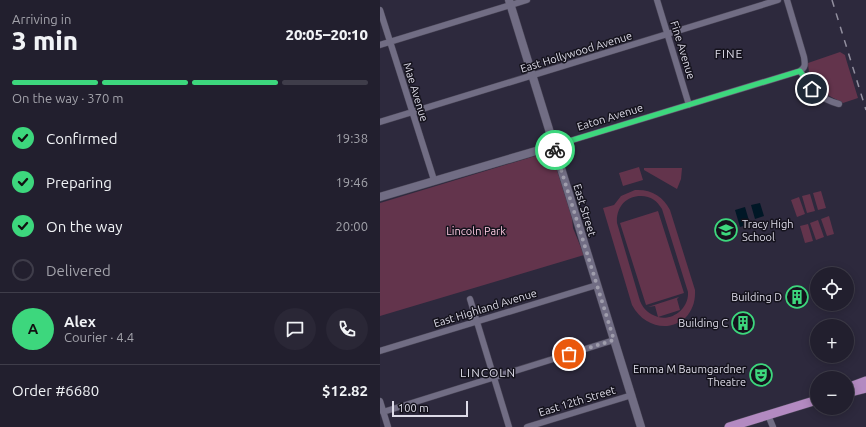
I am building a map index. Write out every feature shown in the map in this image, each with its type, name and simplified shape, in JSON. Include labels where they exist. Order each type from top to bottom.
[{"type":"main road","points":[[854,385],[866,381]]},
{"type":"main road","points":[[854,391],[866,388]]},
{"type":"main road","points":[[728,427],[810,402]]},
{"type":"street","points":[[380,44],[510,3],[527,0]]},
{"type":"street","name":"Fine Avenue","points":[[657,0],[689,105]]},
{"type":"street","name":"East Hollywood Avenue","points":[[380,122],[778,0]]},
{"type":"street","points":[[787,0],[804,57],[805,64],[800,71],[812,89],[823,97],[839,104]]},
{"type":"street","name":"East Street","points":[[510,3],[641,427]]},
{"type":"street","name":"Mae Avenue","points":[[380,10],[434,180]]},
{"type":"street","name":"Eaton Avenue","points":[[380,197],[800,71]]},
{"type":"street","name":"East Highland Avenue","points":[[380,351],[597,285]]},
{"type":"street","points":[[470,299],[509,427]]},
{"type":"street","points":[[383,412],[614,340]]},
{"type":"street","name":"East 12th Street","points":[[527,427],[548,424],[632,395]]},
{"type":"street","points":[[380,401],[388,427]]},
{"type":"street","points":[[768,415],[773,427]]},
{"type":"green space","points":[[840,52],[845,55],[858,98],[843,103],[818,89],[811,79],[808,63]]},
{"type":"green space","name":"Lincoln Park","points":[[549,153],[553,157],[572,218],[573,228],[584,255],[380,316],[380,203]]},
{"type":"green space","points":[[639,167],[643,180],[623,186],[619,173]]},
{"type":"green space","points":[[644,168],[682,168],[681,179],[677,189],[644,170]]},
{"type":"green space","points":[[635,190],[651,192],[660,197],[670,210],[695,290],[694,304],[689,314],[681,321],[671,325],[660,326],[650,323],[640,316],[632,305],[603,208],[614,205],[621,196]],"holes":[[[641,196],[645,196],[656,201],[662,209],[688,292],[686,303],[679,312],[669,317],[658,317],[649,313],[640,301],[617,223],[620,207],[627,200]]]},
{"type":"green space","points":[[821,191],[826,208],[818,210],[813,193]]},
{"type":"green space","points":[[810,194],[815,211],[807,213],[802,196]]},
{"type":"green space","points":[[799,197],[805,214],[797,217],[791,200]]},
{"type":"green space","points":[[658,211],[684,293],[646,305],[620,223]]},
{"type":"green space","points":[[829,216],[834,234],[827,236],[821,219]]},
{"type":"green space","points":[[818,220],[824,237],[816,240],[810,223]]},
{"type":"green space","points":[[808,224],[813,241],[805,243],[800,226]]},
{"type":"green space","points":[[679,297],[677,299],[680,310],[658,317],[655,306],[648,307]]},
{"type":"water","points":[[760,203],[764,216],[755,219],[751,205]]},
{"type":"water","points":[[745,207],[750,224],[740,227],[735,210]]},
{"type":"railway","points":[[832,0],[866,110]]},
{"type":"way so far","points":[[555,150],[614,340],[569,354]]},
{"type":"place","name":"Tracy High School","points":[[726,230]]},
{"type":"place","name":"Building D","points":[[797,297]]},
{"type":"place","name":"Building C","points":[[743,323]]},
{"type":"place","name":"Emma M Baumgardner Theatre","points":[[761,375]]},
{"type":"district","name":"FINE","points":[[729,54]]},
{"type":"district","name":"LINCOLN","points":[[488,373]]},
{"type":"route","points":[[555,150],[553,146],[800,71],[812,89]]}]
